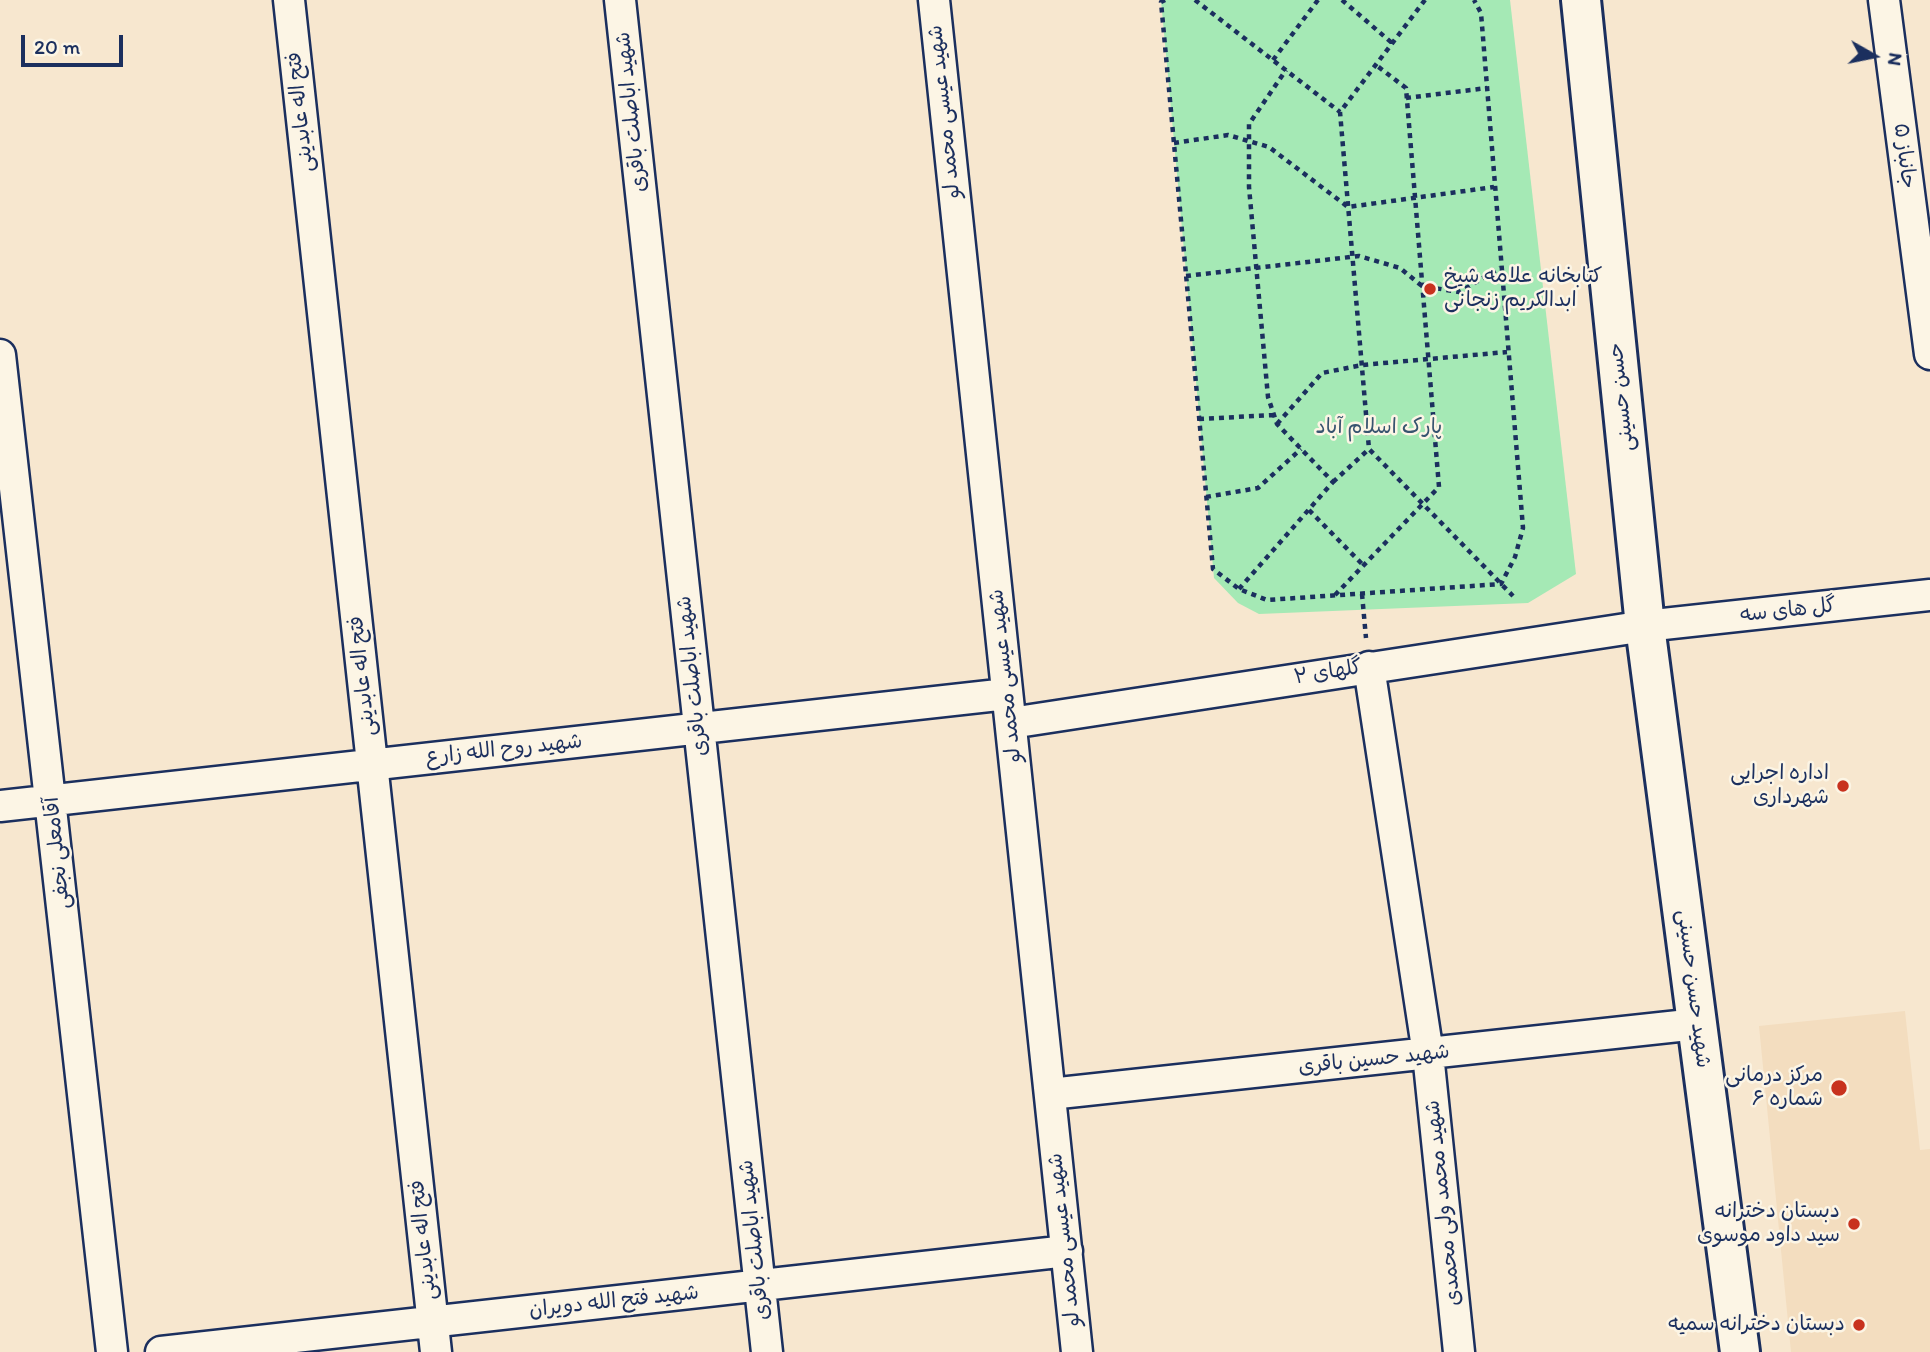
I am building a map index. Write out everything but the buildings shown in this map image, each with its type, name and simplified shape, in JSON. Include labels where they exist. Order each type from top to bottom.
[{"type":"street","name":"فتح اله عابدینی","points":[[289,0],[436,1352]]},
{"type":"street","name":"شهید اباصلت باقری","points":[[620,0],[767,1352]]},
{"type":"street","name":"شهید عیسی محمد لو","points":[[933,0],[1077,1352]]},
{"type":"street","name":"حسن حسینی","points":[[1581,0],[1645,626]]},
{"type":"street","name":"جانباز ۵","points":[[1884,0],[1930,354]]},
{"type":"street","name":"آقامعلی نجفی","points":[[0,355],[113,1352]]},
{"type":"street","name":"گل های سه","points":[[1645,626],[1930,595]]},
{"type":"street","name":"گلهای ۲","points":[[1009,708],[1369,667],[1645,626]]},
{"type":"street","name":"شهید حسن حسینی","points":[[1645,626],[1740,1352]]},
{"type":"street","name":"شهید محمد ولی محمدی","points":[[1369,667],[1428,1054],[1460,1352]]},
{"type":"street","name":"شهید روح الله زارع","points":[[0,806],[699,728],[1009,708]]},
{"type":"street","name":"شهید حسین باقری","points":[[1050,1094],[1698,1024]]},
{"type":"street","name":"شهید فتح الله دویران","points":[[162,1352],[1067,1251]]},
{"type":"path","points":[[1195,0],[1340,112]]},
{"type":"path","points":[[1273,60],[1318,0]]},
{"type":"path","points":[[1342,0],[1392,43]]},
{"type":"path","points":[[1425,0],[1340,112],[1369,449],[1513,596]]},
{"type":"path","points":[[1474,0],[1481,13],[1523,528],[1515,557],[1501,584]]},
{"type":"path","points":[[1162,1],[1213,569],[1239,589],[1267,600],[1501,584]]},
{"type":"path","points":[[1335,596],[1439,487],[1406,88],[1376,65]]},
{"type":"path","points":[[1286,70],[1249,124],[1249,187],[1268,397],[1277,424],[1333,482]]},
{"type":"path","points":[[1406,98],[1487,88]]},
{"type":"path","points":[[1174,143],[1228,135],[1269,147],[1315,185],[1348,206],[1494,187]]},
{"type":"path","points":[[1186,276],[1353,257],[1400,268],[1422,286],[1459,292],[1500,268]]},
{"type":"path","points":[[1277,424],[1322,373],[1362,365],[1507,352]]},
{"type":"path","points":[[1199,419],[1274,415]]},
{"type":"path","points":[[1206,497],[1258,488],[1301,449]]},
{"type":"path","points":[[1239,589],[1333,482],[1369,449]]},
{"type":"path","points":[[1309,510],[1364,566]]},
{"type":"path","points":[[1362,594],[1369,667]]},
{"type":"shaded area","points":[[1905,1011],[1920,1150],[1930,1149],[1930,1352],[1791,1352],[1759,1026]]},
{"type":"green space","name":"پارک اسلام آباد","points":[[1161,0],[1510,0],[1576,574],[1528,603],[1259,614],[1238,603],[1214,578]]},
{"type":"place","name":"کتابخانه علامه شیخ ابدالکریم زنجانی","points":[[1430,289]]},
{"type":"place","name":"اداره اجرایی شهرداری","points":[[1843,786]]},
{"type":"place","name":"مرکز درمانی شماره ۶","points":[[1839,1088]]},
{"type":"place","name":"دبستان دخترانه سید داود موسوی","points":[[1854,1224]]},
{"type":"place","name":"دبستان دخترانه سمیه","points":[[1859,1325]]}]
